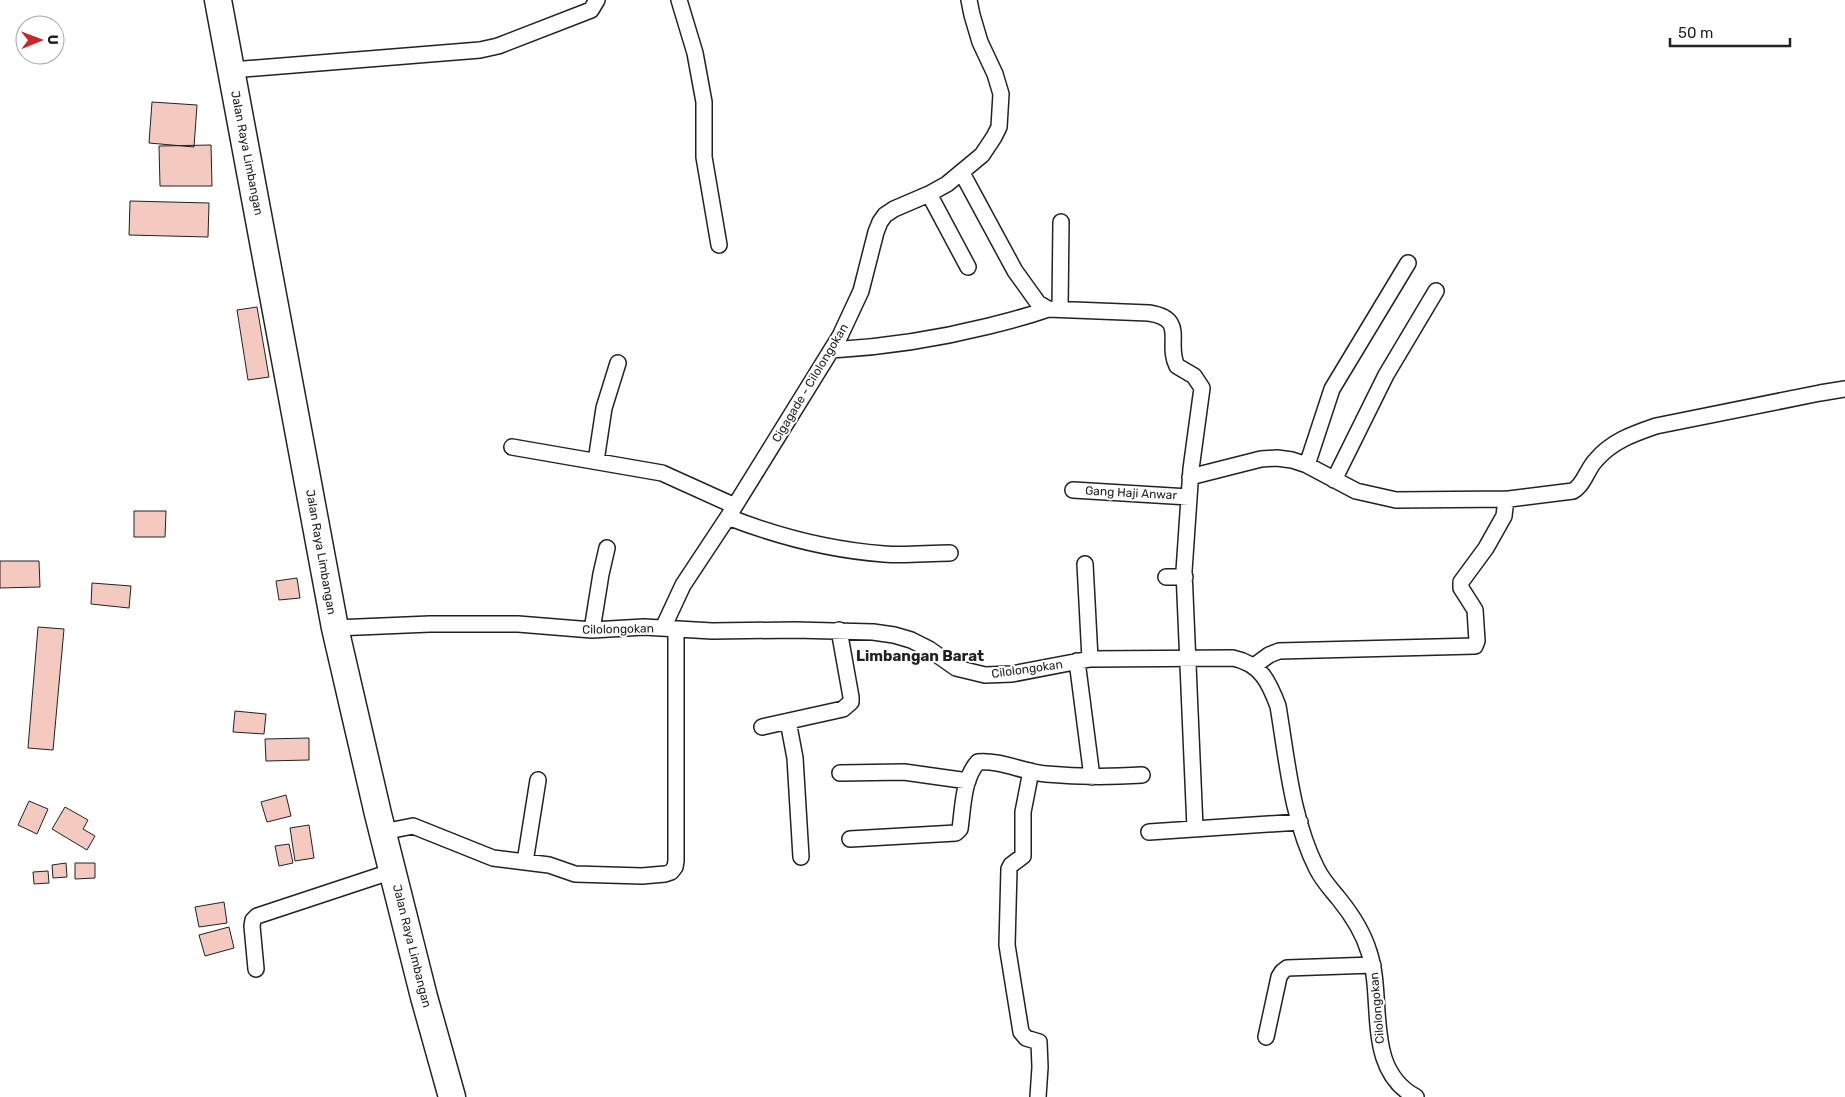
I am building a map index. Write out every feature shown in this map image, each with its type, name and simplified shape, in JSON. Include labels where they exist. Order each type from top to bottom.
[{"type":"highway","name":"Jalan Raya Limbangan","points":[[218,0],[335,628],[424,997],[452,1097]]},
{"type":"street","points":[[232,70],[489,48],[591,10],[596,0]]},
{"type":"street","points":[[679,0],[695,53],[704,102],[704,157],[719,245]]},
{"type":"street","name":"Cigagade - Cilolongokan","points":[[670,629],[683,585],[732,511],[832,350],[852,313],[861,290],[880,222],[885,215],[894,209],[929,194],[962,173],[982,155],[994,137],[999,126],[1001,94],[980,42],[969,0]]},
{"type":"street","points":[[962,173],[1015,270],[1038,303],[1054,309]]},
{"type":"street","points":[[929,194],[968,267]]},
{"type":"street","points":[[1054,309],[1060,222]]},
{"type":"street","points":[[1307,464],[1332,389],[1408,263]]},
{"type":"street","points":[[1334,480],[1386,375],[1436,291]]},
{"type":"street","points":[[832,350],[877,348],[941,338],[1054,309],[1149,313],[1165,317],[1170,322],[1173,330],[1175,362],[1180,369],[1194,376],[1202,388],[1190,477],[1185,577],[1195,828]]},
{"type":"street","points":[[596,461],[604,408],[618,363]]},
{"type":"street","points":[[1190,477],[1277,458],[1307,464],[1356,491],[1374,497],[1396,500],[1508,499],[1573,491],[1580,485],[1602,453],[1617,441],[1633,434],[1656,426],[1845,389]]},
{"type":"street","points":[[512,446],[662,473],[732,511],[764,531],[828,547],[885,554],[950,553]]},
{"type":"street","name":"Gang Haji Anwar","points":[[1073,490],[1189,497]]},
{"type":"street","points":[[1254,666],[1269,655],[1279,651],[1476,646],[1475,610],[1461,588],[1461,582],[1486,548],[1504,516],[1508,499]]},
{"type":"street","points":[[592,630],[607,548]]},
{"type":"street","points":[[1085,564],[1084,660],[1092,777]]},
{"type":"street","points":[[1166,577],[1185,577]]},
{"type":"street","name":"Cilolongokan","points":[[335,628],[430,624],[518,624],[592,630],[644,627],[712,631],[839,630],[894,635],[929,649],[956,668],[985,675],[1012,674],[1084,660],[1233,658],[1249,662],[1265,677],[1278,706],[1295,803],[1311,857],[1318,871],[1358,926],[1373,965],[1381,1052],[1390,1073],[1398,1084],[1416,1097]]},
{"type":"street","points":[[383,832],[407,827],[418,828],[493,858],[555,866],[575,874],[665,874],[671,872],[675,867],[676,861],[670,629]]},
{"type":"street","points":[[762,726],[843,709],[851,702],[852,697],[839,630]]},
{"type":"street","points":[[788,721],[796,765],[801,857]]},
{"type":"street","points":[[850,839],[956,833],[960,829],[968,781],[974,766],[978,762],[991,762],[1044,774],[1092,777],[1142,775]]},
{"type":"street","points":[[1031,771],[1023,817],[1024,856],[1008,869],[1007,945],[1022,1035],[1039,1042],[1038,1097]]},
{"type":"street","points":[[840,773],[904,772],[968,781]]},
{"type":"street","points":[[525,862],[538,780]]},
{"type":"street","points":[[1149,832],[1300,822]]},
{"type":"street","points":[[256,969],[252,926],[253,920],[257,916],[393,871]]},
{"type":"street","points":[[1266,1037],[1279,977],[1287,968],[1373,965]]},
{"type":"building","points":[[152,102],[197,105],[194,147],[149,143]]},
{"type":"building","points":[[211,145],[212,186],[160,186],[159,146]]},
{"type":"building","points":[[130,201],[209,203],[208,237],[129,235]]},
{"type":"building","points":[[257,307],[269,377],[248,380],[237,310]]},
{"type":"building","points":[[134,511],[166,511],[165,537],[134,537]]},
{"type":"building","points":[[0,561],[39,561],[40,587],[0,588]]},
{"type":"building","points":[[297,578],[300,598],[279,600],[276,581]]},
{"type":"building","points":[[92,583],[131,586],[129,608],[91,604]]},
{"type":"building","points":[[38,627],[64,629],[53,750],[28,748]]},
{"type":"building","points":[[235,711],[266,714],[264,734],[233,732]]},
{"type":"building","points":[[309,738],[309,760],[266,761],[265,739]]},
{"type":"building","points":[[286,795],[291,816],[267,822],[261,802]]},
{"type":"building","points":[[29,801],[48,809],[37,834],[18,825]]},
{"type":"building","points":[[65,807],[88,820],[83,829],[95,836],[87,850],[52,829]]},
{"type":"building","points":[[309,825],[314,858],[295,861],[290,828]]},
{"type":"building","points":[[289,844],[293,863],[279,866],[275,846]]},
{"type":"building","points":[[66,863],[67,877],[53,878],[52,865]]},
{"type":"building","points":[[75,863],[95,863],[95,878],[75,879]]},
{"type":"building","points":[[48,871],[49,883],[34,884],[33,872]]},
{"type":"building","points":[[224,902],[227,923],[199,927],[195,907]]},
{"type":"building","points":[[229,927],[234,948],[205,956],[199,935]]},
{"type":"district","name":"Limbangan Barat","points":[[920,656]]}]
